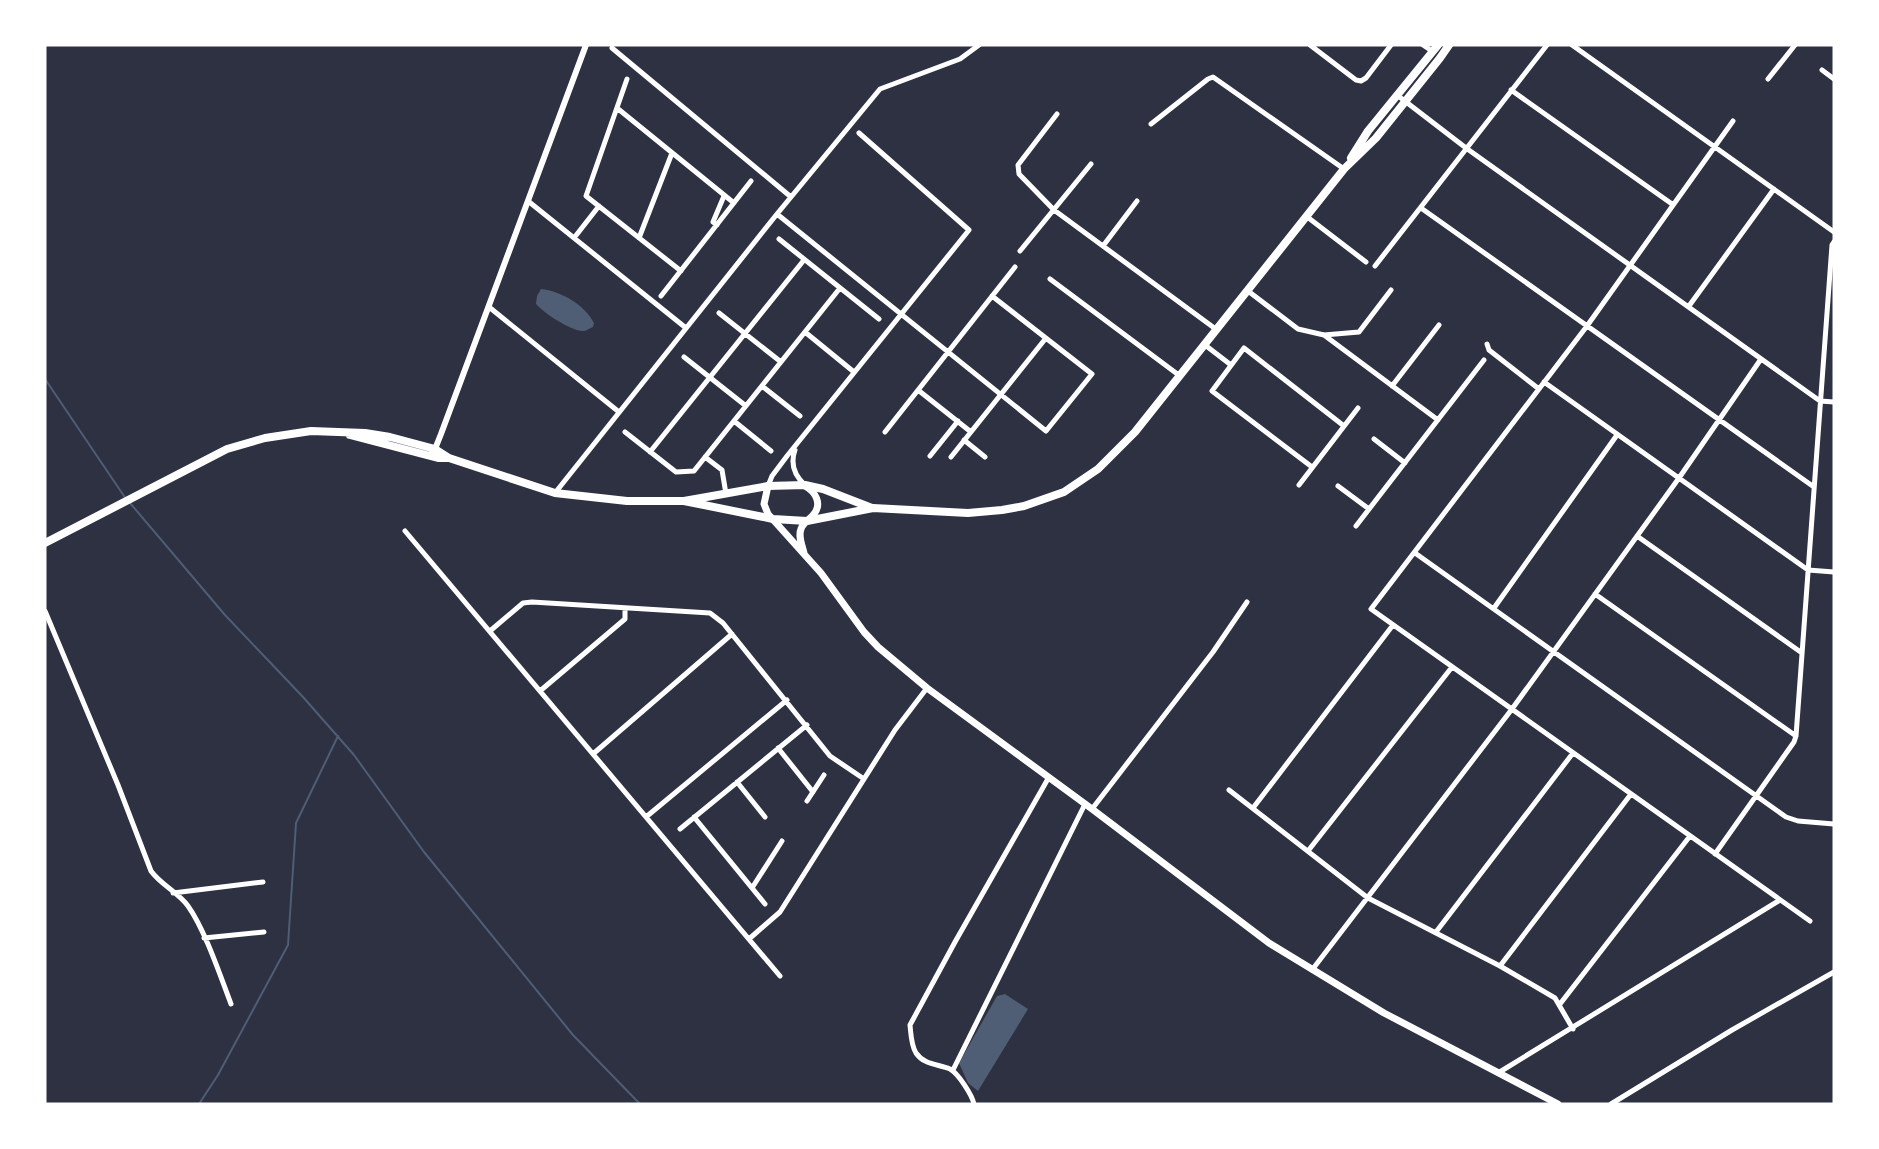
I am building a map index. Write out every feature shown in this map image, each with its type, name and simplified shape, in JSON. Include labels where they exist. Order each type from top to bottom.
[{"type":"main road","points":[[1344,169],[1376,138],[1449,45]]},
{"type":"main road","points":[[684,501],[773,519],[807,521],[873,508],[968,513],[1002,510],[1024,506],[1064,492],[1098,469],[1118,451],[1344,169],[1368,131],[1435,48]]},
{"type":"main road","points":[[45,543],[227,449],[277,436],[311,431],[390,437],[435,449],[449,458],[555,493],[627,501],[684,501],[768,486],[804,486],[823,489],[873,508]]},
{"type":"main road","points":[[343,432],[420,454],[449,458]]},
{"type":"main road","points":[[768,486],[764,504],[773,519],[804,553],[878,648],[927,688],[1269,942],[1384,1013],[1558,1104]]},
{"type":"main road","points":[[804,486],[814,492],[818,503],[815,514],[800,531],[804,553]]},
{"type":"street","points":[[420,454],[435,449],[586,45]]},
{"type":"street","points":[[555,493],[791,196],[880,88],[960,59],[979,45]]},
{"type":"street","points":[[1310,45],[1356,80],[1361,81],[1366,78],[1390,45]]},
{"type":"street","points":[[1423,45],[1435,48]]},
{"type":"street","points":[[1375,266],[1547,45]]},
{"type":"street","points":[[1572,45],[1834,232]]},
{"type":"street","points":[[1768,79],[1792,46]]},
{"type":"street","points":[[612,48],[791,196]]},
{"type":"street","points":[[1822,70],[1834,79]]},
{"type":"street","points":[[1151,124],[1213,77],[1344,169]]},
{"type":"street","points":[[627,80],[586,196],[681,271]]},
{"type":"street","points":[[1511,90],[1672,204]]},
{"type":"street","points":[[1397,95],[1466,148],[1820,401],[1834,402]]},
{"type":"street","points":[[617,108],[734,203]]},
{"type":"street","points":[[1057,114],[1018,165],[1019,174],[1054,210],[1217,330]]},
{"type":"street","points":[[1733,121],[1587,326],[1371,609],[1810,921]]},
{"type":"street","points":[[768,486],[776,470],[969,230],[859,133]]},
{"type":"street","points":[[639,238],[672,153]]},
{"type":"street","points":[[1020,251],[1092,164]]},
{"type":"street","points":[[662,296],[751,181]]},
{"type":"street","points":[[1689,306],[1774,189]]},
{"type":"street","points":[[717,225],[713,222],[724,196]]},
{"type":"street","points":[[528,201],[686,328]]},
{"type":"street","points":[[1103,246],[1137,201]]},
{"type":"street","points":[[574,238],[599,206]]},
{"type":"street","points":[[1421,208],[1814,487]]},
{"type":"street","points":[[777,214],[1046,431],[1092,374],[992,296]]},
{"type":"street","points":[[1306,216],[1366,262]]},
{"type":"street","points":[[779,239],[879,319]]},
{"type":"street","points":[[1715,854],[1796,736],[1834,242]]},
{"type":"street","points":[[650,452],[804,260]]},
{"type":"street","points":[[885,432],[1015,267]]},
{"type":"street","points":[[1050,279],[1180,376]]},
{"type":"street","points":[[625,432],[676,472],[694,471],[840,288]]},
{"type":"street","points":[[1248,291],[1299,329],[1324,335],[1359,332],[1391,290]]},
{"type":"street","points":[[489,307],[619,412]]},
{"type":"street","points":[[719,313],[781,362]]},
{"type":"street","points":[[1392,387],[1439,325]]},
{"type":"street","points":[[805,332],[854,372]]},
{"type":"street","points":[[1324,335],[1438,420]]},
{"type":"street","points":[[951,458],[1046,338]]},
{"type":"street","points":[[1487,344],[1488,350],[1539,389]]},
{"type":"street","points":[[1205,345],[1231,365]]},
{"type":"street","points":[[1312,467],[1212,391],[1244,348],[1344,426]]},
{"type":"street","points":[[684,357],[746,406]]},
{"type":"street","points":[[1312,970],[1512,709],[1679,478],[1761,359]]},
{"type":"street","points":[[1356,526],[1484,360]]},
{"type":"street","points":[[1544,382],[1808,570],[1834,572]]},
{"type":"street","points":[[762,386],[800,416]]},
{"type":"street","points":[[918,390],[971,432]]},
{"type":"street","points":[[1299,485],[1358,408]]},
{"type":"street","points":[[734,421],[771,451]]},
{"type":"street","points":[[930,456],[958,421]]},
{"type":"street","points":[[1494,608],[1617,435]]},
{"type":"street","points":[[1374,439],[1405,463]]},
{"type":"street","points":[[964,440],[985,457]]},
{"type":"street","points":[[800,441],[792,461],[797,478],[804,486]]},
{"type":"street","points":[[705,457],[722,470],[726,494]]},
{"type":"street","points":[[1338,486],[1370,509]]},
{"type":"street","points":[[405,531],[780,976]]},
{"type":"street","points":[[1637,536],[1802,653]]},
{"type":"street","points":[[1415,553],[1786,817],[1798,821],[1834,824]]},
{"type":"street","points":[[1595,594],[1796,736]]},
{"type":"street","points":[[490,632],[523,603],[532,602],[710,613],[717,617],[732,634],[836,762],[864,779]]},
{"type":"street","points":[[1092,809],[1213,652],[1247,602]]},
{"type":"street","points":[[540,691],[625,619],[625,608]]},
{"type":"street","points":[[45,611],[151,871],[187,904],[204,938],[231,1004]]},
{"type":"street","points":[[1253,808],[1393,625]]},
{"type":"street","points":[[593,754],[732,634]]},
{"type":"street","points":[[1308,851],[1452,667]]},
{"type":"street","points":[[749,939],[780,912],[895,730],[927,688]]},
{"type":"street","points":[[646,817],[787,700]]},
{"type":"street","points":[[680,829],[807,725]]},
{"type":"street","points":[[778,748],[813,792]]},
{"type":"street","points":[[1436,932],[1573,753]]},
{"type":"street","points":[[807,801],[824,775]]},
{"type":"street","points":[[974,1104],[970,1094],[953,1070],[925,1061],[916,1052],[911,1039],[910,1024],[1049,777]]},
{"type":"street","points":[[737,782],[765,817]]},
{"type":"street","points":[[1229,790],[1368,898],[1500,966],[1555,998],[1573,1029]]},
{"type":"street","points":[[1500,966],[1631,794]]},
{"type":"street","points":[[953,1070],[1085,804]]},
{"type":"street","points":[[694,817],[765,904]]},
{"type":"street","points":[[1560,1004],[1690,836]]},
{"type":"street","points":[[752,888],[782,841]]},
{"type":"street","points":[[173,893],[263,882]]},
{"type":"street","points":[[1498,1073],[1780,900]]},
{"type":"street","points":[[204,938],[264,932]]},
{"type":"street","points":[[1611,1104],[1732,1030],[1834,972]]},
{"type":"water","points":[[541,289],[564,296],[579,305],[590,316],[594,323],[593,327],[585,331],[579,330],[558,321],[545,312],[536,304]]},
{"type":"water","points":[[1005,994],[1028,1009],[978,1091],[968,1083],[959,1063],[997,996]]},
{"type":"waterway","points":[[45,379],[126,499]]},
{"type":"waterway","points":[[130,503],[225,615],[354,755],[424,852],[573,1035],[640,1104]]},
{"type":"waterway","points":[[199,1104],[218,1075],[288,945],[296,823],[338,736]]}]
